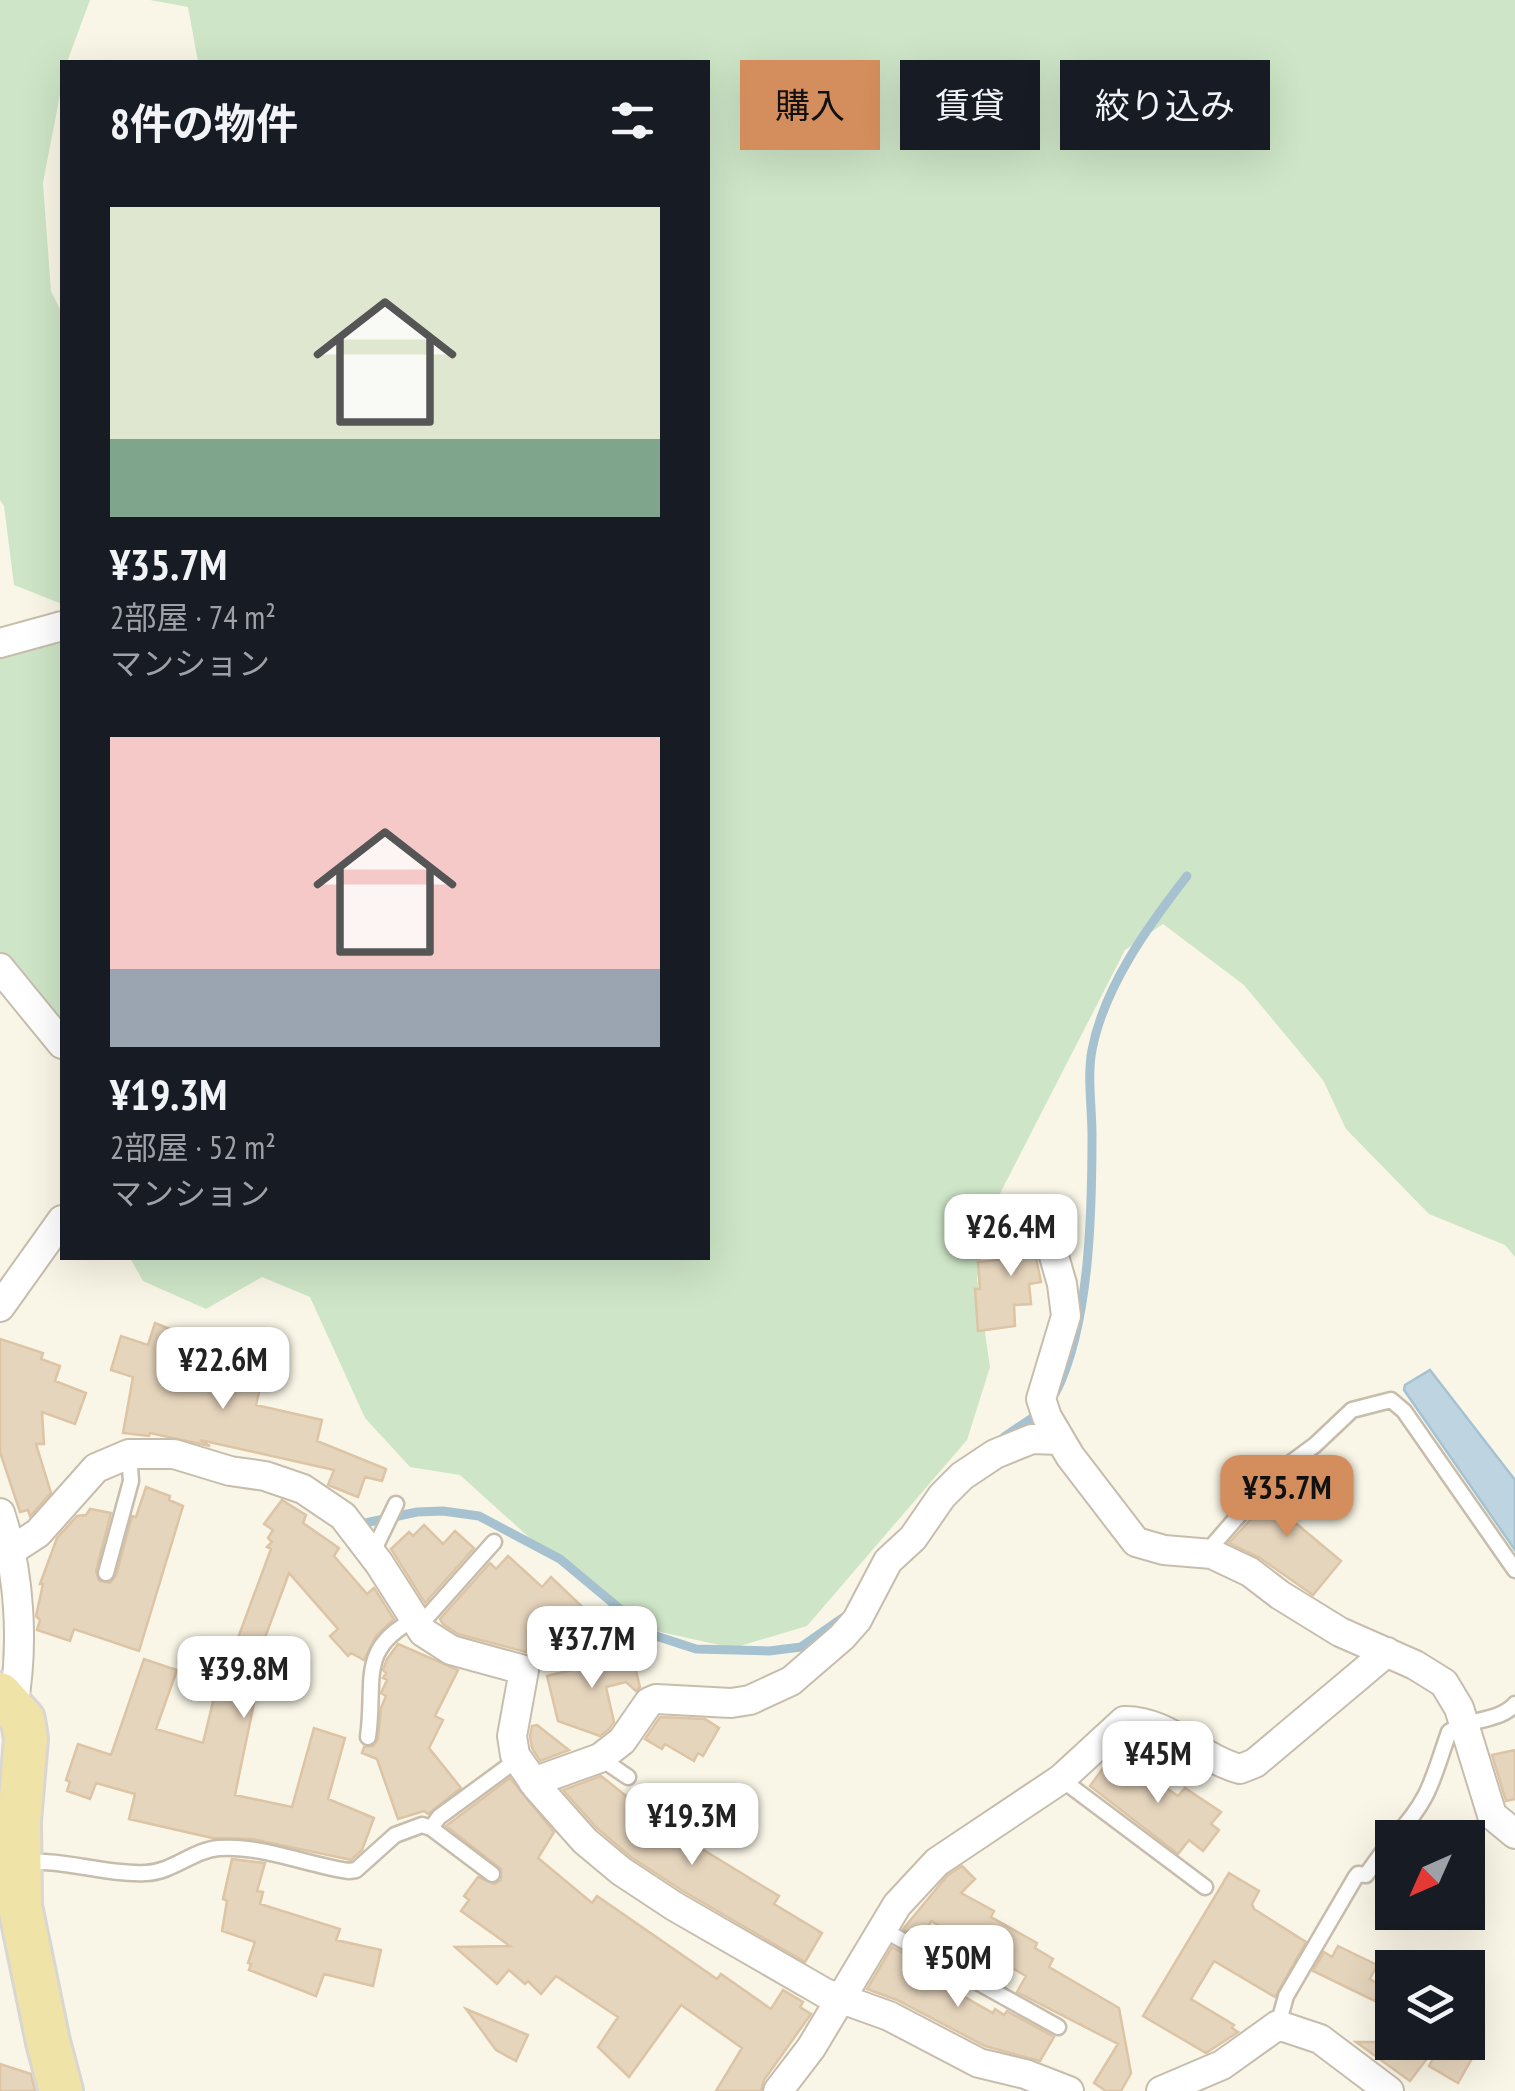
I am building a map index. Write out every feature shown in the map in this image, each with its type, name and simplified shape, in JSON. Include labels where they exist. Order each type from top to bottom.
[{"type":"main road","points":[[5,1699],[23,1720],[26,1739],[18,1862],[20,1906],[61,2091]]},
{"type":"street","points":[[0,643],[60,627]]},
{"type":"street","points":[[0,968],[60,1042]]},
{"type":"street","points":[[0,1308],[60,1223]]},
{"type":"street","points":[[1052,1250],[1066,1316],[1041,1399],[1059,1440],[1136,1542],[1164,1550],[1206,1554],[1250,1572],[1340,1632],[1444,1683],[1464,1724],[1492,1815],[1515,1834]]},
{"type":"street","points":[[526,1771],[600,1758],[622,1741],[649,1702],[656,1698],[731,1704],[750,1700],[790,1681],[858,1620],[888,1561],[914,1538],[942,1496],[962,1476],[994,1454],[1032,1439],[1059,1440]]},
{"type":"street","points":[[12,1550],[38,1533],[96,1468],[130,1454],[174,1454],[303,1489],[342,1516],[417,1622],[452,1650],[524,1670],[512,1736],[526,1771],[585,1841],[621,1871],[824,1993],[889,2016],[979,2063],[1025,2074],[1069,2091]]},
{"type":"street","points":[[0,1514],[12,1550],[18,1653],[5,1699]]},
{"type":"street","points":[[778,2091],[810,2048],[897,1905],[937,1862],[1060,1779],[1124,1721],[1145,1721],[1202,1755],[1240,1769],[1255,1763],[1387,1652]]},
{"type":"street","points":[[1161,2091],[1222,2064],[1278,2026],[1320,2039],[1389,2091]]},
{"type":"lane","points":[[1206,1554],[1274,1476],[1352,1410],[1391,1400],[1404,1410],[1515,1570]]},
{"type":"lane","points":[[106,1573],[131,1481],[130,1454]]},
{"type":"lane","points":[[372,1555],[396,1504]]},
{"type":"lane","points":[[368,1738],[373,1664],[379,1645],[394,1630],[417,1622],[494,1542]]},
{"type":"lane","points":[[524,1670],[561,1634]]},
{"type":"lane","points":[[1407,1820],[1426,1796],[1440,1768],[1450,1732],[1510,1711],[1515,1704]]},
{"type":"lane","points":[[600,1758],[628,1777]]},
{"type":"lane","points":[[431,1828],[439,1817],[526,1771]]},
{"type":"lane","points":[[1060,1779],[1205,1887]]},
{"type":"lane","points":[[18,1862],[49,1860],[143,1874],[168,1870],[220,1848],[349,1871],[366,1862],[395,1836],[422,1824],[492,1874]]},
{"type":"lane","points":[[1278,2026],[1286,1996],[1358,1874],[1366,1874],[1375,1862]]},
{"type":"lane","points":[[882,1929],[1058,2027]]},
{"type":"green space","points":[[0,0],[90,0],[68,60],[60,60],[60,94],[43,183],[51,291],[60,309],[60,603],[14,585],[0,500]]},
{"type":"green space","points":[[150,0],[1515,0],[1515,1257],[1505,1245],[1429,1214],[1346,1129],[1323,1080],[1244,985],[1163,924],[1125,950],[990,1213],[977,1278],[990,1367],[967,1440],[807,1626],[733,1648],[638,1627],[543,1550],[460,1475],[410,1467],[365,1418],[310,1297],[262,1277],[206,1309],[143,1281],[131,1260],[710,1260],[710,60],[198,60],[188,7]]},
{"type":"green space","points":[[60,643],[60,1020],[28,979],[0,957],[0,659],[22,649]]},
{"type":"water","points":[[1430,1370],[1515,1480],[1515,1550],[1404,1390],[1405,1385]]},
{"type":"building","points":[[1050,1217],[1071,1240],[1068,1243],[1055,1232],[1040,1236],[1035,1253],[1041,1282],[1029,1284],[1031,1304],[1014,1305],[1015,1326],[978,1331],[978,1262],[1016,1258],[1014,1231],[1037,1228]]},
{"type":"building","points":[[155,1323],[177,1332],[168,1358],[262,1380],[256,1405],[322,1420],[317,1441],[386,1469],[382,1481],[365,1477],[358,1497],[328,1485],[334,1470],[200,1440],[210,1446],[150,1433],[123,1433],[133,1377],[111,1370],[121,1336],[148,1345]]},
{"type":"building","points":[[0,1339],[43,1353],[41,1359],[60,1366],[55,1381],[86,1393],[75,1424],[42,1412],[44,1444],[36,1444],[51,1493],[30,1516],[28,1510],[20,1512],[0,1452]]},
{"type":"building","points":[[1289,1478],[1312,1497],[1292,1520],[1341,1561],[1313,1595],[1260,1558],[1229,1543]]},
{"type":"building","points":[[146,1487],[183,1506],[139,1651],[74,1629],[70,1641],[37,1630],[40,1584],[57,1538],[77,1516],[86,1515],[90,1509],[111,1513],[96,1571],[99,1581],[110,1583],[116,1576],[132,1516],[136,1517]]},
{"type":"building","points":[[282,1500],[306,1515],[303,1523],[339,1548],[334,1556],[367,1594],[374,1588],[394,1619],[376,1636],[364,1660],[351,1653],[348,1656],[330,1636],[338,1629],[289,1573],[254,1667],[261,1669],[235,1795],[292,1807],[314,1728],[345,1738],[328,1799],[374,1818],[362,1850],[351,1860],[253,1839],[212,1838],[129,1819],[135,1794],[96,1783],[90,1799],[67,1791],[70,1782],[66,1780],[78,1744],[111,1755],[144,1659],[177,1670],[156,1729],[203,1743],[223,1660],[229,1662],[271,1549],[267,1547],[272,1542],[268,1538],[273,1530],[264,1524]]},
{"type":"building","points":[[424,1525],[443,1544],[455,1531],[474,1548],[425,1603],[391,1549],[409,1532],[413,1536]]},
{"type":"building","points":[[508,1556],[542,1587],[551,1577],[595,1619],[579,1636],[559,1617],[526,1652],[458,1634],[443,1624],[440,1619],[490,1563],[496,1569]]},
{"type":"building","points":[[398,1644],[458,1670],[435,1716],[443,1720],[429,1748],[461,1788],[428,1814],[424,1811],[398,1819],[377,1759],[362,1753],[364,1747],[373,1746],[378,1739],[386,1696],[381,1693],[387,1680],[383,1670]]},
{"type":"building","points":[[630,1646],[640,1687],[636,1691],[626,1682],[606,1687],[614,1722],[609,1729],[600,1736],[558,1721],[547,1676],[606,1662],[597,1654]]},
{"type":"building","points":[[660,1717],[705,1719],[719,1728],[703,1756],[698,1753],[694,1761],[665,1744],[662,1749],[645,1739]]},
{"type":"building","points":[[537,1725],[569,1750],[540,1761],[530,1736],[532,1726]]},
{"type":"building","points":[[1515,1750],[1515,1799],[1506,1801],[1492,1755]]},
{"type":"building","points":[[1121,1757],[1178,1796],[1185,1788],[1221,1812],[1211,1824],[1219,1830],[1203,1851],[1189,1840],[1178,1854],[1090,1786],[1110,1759],[1116,1763]]},
{"type":"building","points":[[601,1776],[683,1845],[687,1840],[779,1896],[774,1904],[822,1933],[805,1962],[683,1891],[631,1857],[597,1828],[563,1790]]},
{"type":"building","points":[[510,1778],[554,1832],[538,1858],[592,1903],[597,1896],[717,1979],[721,1974],[771,2009],[783,1990],[803,2002],[800,2007],[811,2014],[764,2080],[761,2091],[716,2091],[742,2048],[681,2005],[629,2077],[598,2047],[618,2017],[556,1976],[541,1994],[509,1970],[497,1984],[455,1947],[510,1946],[461,1911],[469,1900],[464,1896],[478,1877],[495,1884],[501,1880],[501,1869],[446,1826]]},
{"type":"building","points":[[232,1859],[265,1863],[257,1891],[263,1892],[260,1904],[340,1929],[336,1940],[381,1950],[373,1986],[324,1974],[316,1996],[249,1970],[255,1942],[222,1931],[227,1901],[223,1899]]},
{"type":"building","points":[[962,1866],[975,1879],[961,1893],[994,1911],[991,1917],[1037,1943],[1035,1948],[1053,1959],[1049,1967],[1119,2008],[1131,2073],[1121,2091],[1106,2091],[1094,2083],[1118,2044],[1017,1992],[1026,1976],[931,1921],[922,1939],[903,1929],[948,1875]]},
{"type":"building","points":[[1229,1873],[1259,1891],[1252,1904],[1254,1909],[1306,1942],[1275,1997],[1214,1961],[1191,1999],[1234,2025],[1232,2028],[1238,2032],[1206,2053],[1143,2016]]},
{"type":"building","points":[[1338,1946],[1375,1964],[1370,1979],[1375,1982],[1375,2001],[1313,1971],[1324,1952],[1332,1957]]},
{"type":"building","points":[[892,1947],[912,1958],[908,1965],[993,2013],[995,2009],[1004,2015],[1007,2011],[1054,2037],[1040,2061],[985,2046],[897,2000],[867,1989]]},
{"type":"building","points":[[466,2009],[528,2035],[516,2061],[496,2050]]},
{"type":"building","points":[[1356,2042],[1375,2042],[1375,2056]]},
{"type":"building","points":[[1381,2060],[1426,2060],[1410,2081]]},
{"type":"building","points":[[1432,2060],[1471,2060],[1458,2083],[1429,2066]]},
{"type":"building","points":[[0,2064],[31,2074],[35,2091],[0,2091]]},
{"type":"waterway","points":[[1056,1392],[1076,1334],[1087,1266],[1092,1165],[1090,1070],[1098,1026],[1129,958],[1187,876]]},
{"type":"waterway","points":[[1004,1437],[1041,1412]]},
{"type":"waterway","points":[[356,1525],[417,1512],[479,1516],[560,1559],[650,1634],[696,1649],[769,1651],[801,1647],[844,1617]]}]
